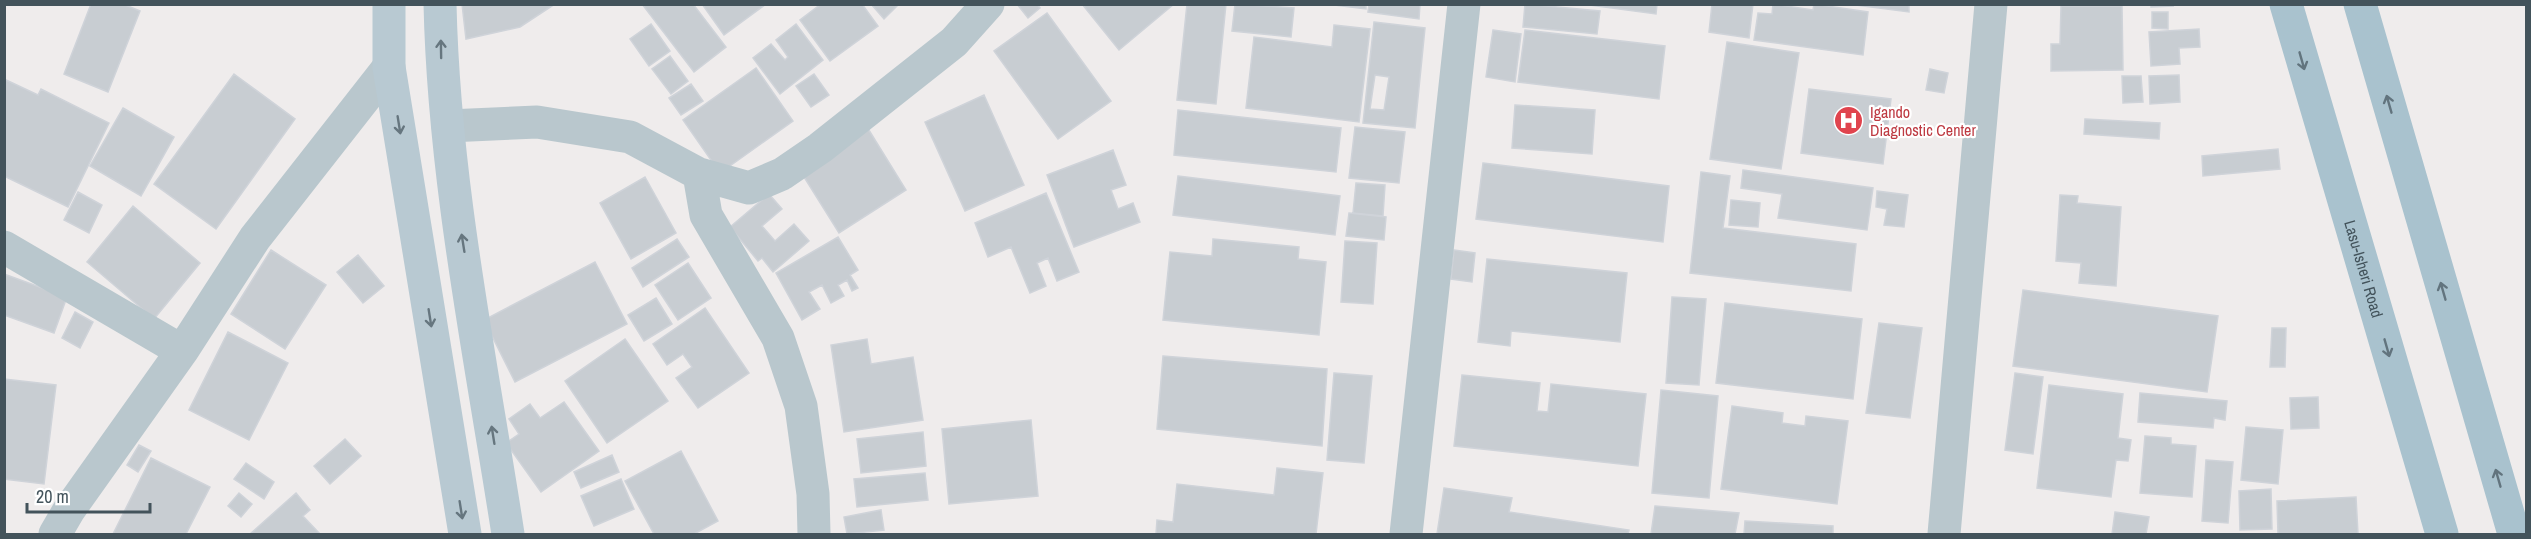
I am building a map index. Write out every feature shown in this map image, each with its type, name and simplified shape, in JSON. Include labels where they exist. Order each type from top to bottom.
[{"type":"main road","points":[[389,4],[389,67],[465,534]]},
{"type":"main road","points":[[440,4],[441,68],[456,198],[508,534]]},
{"type":"main road","name":"Lasu-Isheri Road","points":[[2286,4],[2442,534]]},
{"type":"main road","points":[[2360,4],[2514,534]]},
{"type":"street","points":[[448,126],[537,122],[630,137],[699,174],[749,188],[782,174],[820,148],[954,42],[988,4]]},
{"type":"street","points":[[1406,534],[1464,4]]},
{"type":"street","points":[[1944,534],[1991,4]]},
{"type":"street","points":[[55,534],[69,510],[182,351],[255,238],[389,67]]},
{"type":"street","points":[[699,174],[705,215],[778,338],[801,406],[813,494],[814,534]]},
{"type":"street","points":[[4,247],[182,351]]},
{"type":"building","points":[[91,4],[123,4],[140,11],[108,92],[64,74]]},
{"type":"building","points":[[462,4],[555,4],[520,27],[466,39]]},
{"type":"building","points":[[642,4],[693,4],[726,47],[694,72]]},
{"type":"building","points":[[702,4],[766,4],[724,35]]},
{"type":"building","points":[[821,4],[862,4],[878,26],[830,61],[800,20]]},
{"type":"building","points":[[871,4],[899,4],[884,19]]},
{"type":"building","points":[[1017,4],[1037,4],[1040,8],[1028,18]]},
{"type":"building","points":[[1082,4],[1174,4],[1119,50]]},
{"type":"building","points":[[1187,4],[1226,4],[1216,104],[1177,100]]},
{"type":"building","points":[[1235,4],[1294,8],[1291,37],[1232,31]]},
{"type":"building","points":[[1326,4],[1366,4],[1366,9]]},
{"type":"building","points":[[1369,4],[1420,4],[1419,19],[1368,12]]},
{"type":"building","points":[[1525,4],[1600,11],[1597,34],[1523,27]]},
{"type":"building","points":[[1582,4],[1657,4],[1656,14]]},
{"type":"building","points":[[1712,4],[1753,4],[1749,38],[1709,32]]},
{"type":"building","points":[[1773,4],[1813,10],[1814,4],[1868,12],[1863,55],[1754,40],[1758,13],[1772,14]]},
{"type":"building","points":[[1848,4],[1909,4],[1909,12]]},
{"type":"building","points":[[2151,4],[2172,4],[2173,6],[2151,7]]},
{"type":"building","points":[[2061,6],[2122,6],[2123,70],[2051,71],[2051,44],[2060,44]]},
{"type":"building","points":[[2152,12],[2168,12],[2168,29],[2152,28]]},
{"type":"building","points":[[1047,13],[1111,101],[1058,139],[994,51]]},
{"type":"building","points":[[1374,22],[1425,28],[1415,128],[1363,123]],"holes":[[[1375,75],[1389,77],[1384,110],[1370,109]]]},
{"type":"building","points":[[651,24],[670,51],[649,66],[630,39]]},
{"type":"building","points":[[796,24],[823,60],[780,94],[753,58],[771,44],[785,60],[788,57],[776,40]]},
{"type":"building","points":[[1334,25],[1370,29],[1359,122],[1246,108],[1254,37],[1332,47]]},
{"type":"building","points":[[2199,29],[2200,47],[2179,48],[2180,64],[2151,66],[2149,32]]},
{"type":"building","points":[[1493,30],[1521,34],[1515,82],[1486,77]]},
{"type":"building","points":[[1525,30],[1665,46],[1659,99],[1518,82]]},
{"type":"building","points":[[1727,42],[1799,53],[1781,169],[1710,159]]},
{"type":"building","points":[[670,56],[688,81],[671,94],[652,69]]},
{"type":"building","points":[[756,68],[793,121],[720,173],[683,120]]},
{"type":"building","points":[[1930,69],[1948,73],[1944,93],[1926,90]]},
{"type":"building","points":[[234,74],[295,119],[216,229],[154,184]]},
{"type":"building","points":[[814,74],[829,95],[811,107],[796,86]]},
{"type":"building","points":[[2179,75],[2180,102],[2150,104],[2149,76]]},
{"type":"building","points":[[2122,76],[2141,76],[2143,102],[2123,103]]},
{"type":"building","points":[[4,79],[38,95],[41,89],[109,123],[68,207],[4,176]]},
{"type":"building","points":[[691,84],[703,101],[681,115],[669,98]]},
{"type":"building","points":[[1809,89],[1891,99],[1883,164],[1801,153]]},
{"type":"building","points":[[984,95],[1024,185],[965,211],[925,122]]},
{"type":"building","points":[[1515,105],[1595,110],[1592,154],[1512,148]]},
{"type":"building","points":[[123,108],[174,137],[141,196],[90,166]]},
{"type":"building","points":[[1178,110],[1341,128],[1336,172],[1174,155]]},
{"type":"building","points":[[2085,119],[2160,123],[2159,139],[2084,134]]},
{"type":"building","points":[[867,127],[906,190],[839,233],[799,169]]},
{"type":"building","points":[[1355,127],[1405,132],[1399,183],[1349,178]]},
{"type":"building","points":[[2278,149],[2280,169],[2203,176],[2202,156]]},
{"type":"building","points":[[1113,150],[1126,185],[1111,190],[1118,209],[1133,203],[1140,222],[1074,247],[1047,175]]},
{"type":"building","points":[[1483,163],[1669,186],[1663,242],[1476,219]]},
{"type":"building","points":[[1743,170],[1873,188],[1867,230],[1778,218],[1782,194],[1741,188]]},
{"type":"building","points":[[1701,172],[1730,176],[1723,228],[1856,244],[1851,291],[1690,273]]},
{"type":"building","points":[[1178,176],[1340,196],[1335,235],[1173,215]]},
{"type":"building","points":[[645,177],[676,233],[631,259],[600,203]]},
{"type":"building","points":[[1356,183],[1385,185],[1383,216],[1353,213]]},
{"type":"building","points":[[1877,191],[1908,195],[1904,227],[1884,225],[1887,209],[1876,207]]},
{"type":"building","points":[[78,192],[102,205],[89,233],[64,220]]},
{"type":"building","points":[[1046,193],[1079,272],[1057,281],[1048,258],[1037,263],[1046,286],[1030,293],[1011,247],[988,257],[975,223]]},
{"type":"building","points":[[769,194],[782,209],[762,226],[775,241],[794,224],[809,241],[773,272],[762,258],[758,261],[730,227]]},
{"type":"building","points":[[2060,195],[2078,196],[2077,203],[2121,207],[2116,286],[2079,283],[2081,263],[2056,261]]},
{"type":"building","points":[[1731,200],[1760,203],[1758,227],[1729,225]]},
{"type":"building","points":[[133,206],[200,263],[154,319],[87,262]]},
{"type":"building","points":[[1349,213],[1386,217],[1384,240],[1346,236]]},
{"type":"building","points":[[838,237],[858,270],[850,275],[858,288],[852,291],[847,280],[838,285],[844,296],[831,303],[822,285],[809,292],[820,309],[802,320],[776,273]]},
{"type":"building","points":[[677,239],[689,257],[643,287],[632,268]]},
{"type":"building","points":[[1213,239],[1299,247],[1298,259],[1326,262],[1319,335],[1163,320],[1170,252],[1212,256]]},
{"type":"building","points":[[1345,241],[1377,243],[1373,304],[1341,302]]},
{"type":"building","points":[[271,250],[326,285],[285,349],[231,314]]},
{"type":"building","points":[[1454,250],[1475,253],[1472,282],[1451,279]]},
{"type":"building","points":[[358,255],[384,286],[363,303],[337,272]]},
{"type":"building","points":[[1487,259],[1627,273],[1620,342],[1511,331],[1510,346],[1478,342]]},
{"type":"building","points":[[595,262],[627,324],[515,382],[484,320]]},
{"type":"building","points":[[688,263],[711,298],[678,320],[655,285]]},
{"type":"building","points":[[4,274],[67,297],[54,333],[4,315]]},
{"type":"building","points":[[2023,290],[2218,316],[2207,392],[2013,366]]},
{"type":"building","points":[[1672,297],[1706,299],[1699,385],[1666,383]]},
{"type":"building","points":[[656,298],[672,324],[644,341],[628,315]]},
{"type":"building","points":[[1725,303],[1862,319],[1853,399],[1716,383]]},
{"type":"building","points":[[705,308],[749,373],[698,408],[676,378],[692,367],[683,354],[667,365],[653,344]]},
{"type":"building","points":[[75,312],[93,322],[80,348],[62,338]]},
{"type":"building","points":[[1879,323],[1922,328],[1910,418],[1866,413]]},
{"type":"building","points":[[2272,328],[2286,328],[2285,367],[2270,367]]},
{"type":"building","points":[[228,332],[288,363],[249,440],[189,410]]},
{"type":"building","points":[[625,339],[668,401],[607,443],[565,381]]},
{"type":"building","points":[[867,339],[871,364],[913,357],[923,420],[844,432],[831,345]]},
{"type":"building","points":[[1163,356],[1327,369],[1322,446],[1157,429]]},
{"type":"building","points":[[1334,373],[1372,376],[1364,463],[1327,460]]},
{"type":"building","points":[[2015,373],[2043,377],[2033,454],[2005,450]]},
{"type":"building","points":[[1462,375],[1540,383],[1537,411],[1548,412],[1551,384],[1646,394],[1638,466],[1454,446]]},
{"type":"building","points":[[4,379],[56,385],[44,484],[4,479]]},
{"type":"building","points":[[2049,385],[2123,394],[2118,438],[2131,440],[2128,461],[2116,460],[2111,497],[2037,488]]},
{"type":"building","points":[[1661,390],[1718,396],[1709,498],[1652,493]]},
{"type":"building","points":[[2140,393],[2227,401],[2225,420],[2214,418],[2213,428],[2138,422]]},
{"type":"building","points":[[2318,397],[2319,428],[2291,429],[2290,398]]},
{"type":"building","points":[[564,402],[599,451],[541,492],[506,443],[519,434],[509,419],[530,404],[540,418]]},
{"type":"building","points":[[1732,406],[1783,413],[1782,423],[1805,426],[1806,416],[1848,421],[1837,504],[1721,489]]},
{"type":"building","points":[[1031,420],[1038,496],[949,504],[942,429]]},
{"type":"building","points":[[2246,427],[2283,430],[2278,484],[2241,480]]},
{"type":"building","points":[[923,432],[926,466],[861,473],[857,439]]},
{"type":"building","points":[[2145,436],[2171,438],[2171,444],[2196,446],[2192,497],[2140,493]]},
{"type":"building","points":[[345,439],[361,456],[330,484],[314,466]]},
{"type":"building","points":[[139,445],[151,451],[138,472],[127,465]]},
{"type":"building","points":[[681,451],[718,521],[694,534],[654,534],[625,481]]},
{"type":"building","points":[[612,455],[619,472],[581,488],[574,472]]},
{"type":"building","points":[[151,458],[210,487],[186,534],[113,534]]},
{"type":"building","points":[[2206,460],[2233,462],[2228,523],[2202,521]]},
{"type":"building","points":[[246,463],[274,482],[264,499],[234,479]]},
{"type":"building","points":[[1277,468],[1323,473],[1316,534],[1156,534],[1157,520],[1173,522],[1177,484],[1274,495]]},
{"type":"building","points":[[925,473],[928,500],[857,507],[854,479]]},
{"type":"building","points":[[621,479],[634,509],[594,526],[581,496]]},
{"type":"building","points":[[1444,488],[1512,498],[1509,512],[1629,530],[1628,534],[1437,534]]},
{"type":"building","points":[[2271,489],[2272,529],[2240,530],[2239,491]]},
{"type":"building","points":[[239,493],[252,504],[241,517],[228,506]]},
{"type":"building","points":[[296,493],[310,510],[303,516],[320,534],[250,534]]},
{"type":"building","points":[[2356,497],[2358,534],[2278,534],[2277,501]]},
{"type":"building","points":[[1655,506],[1739,513],[1735,534],[1651,534]]},
{"type":"building","points":[[881,510],[884,530],[847,534],[844,517]]},
{"type":"building","points":[[2115,512],[2149,517],[2146,534],[2112,534]]},
{"type":"building","points":[[1745,521],[1833,526],[1833,534],[1744,534]]},
{"type":"place","name":"Igando Diagnostic Center","points":[[1849,121]]}]
